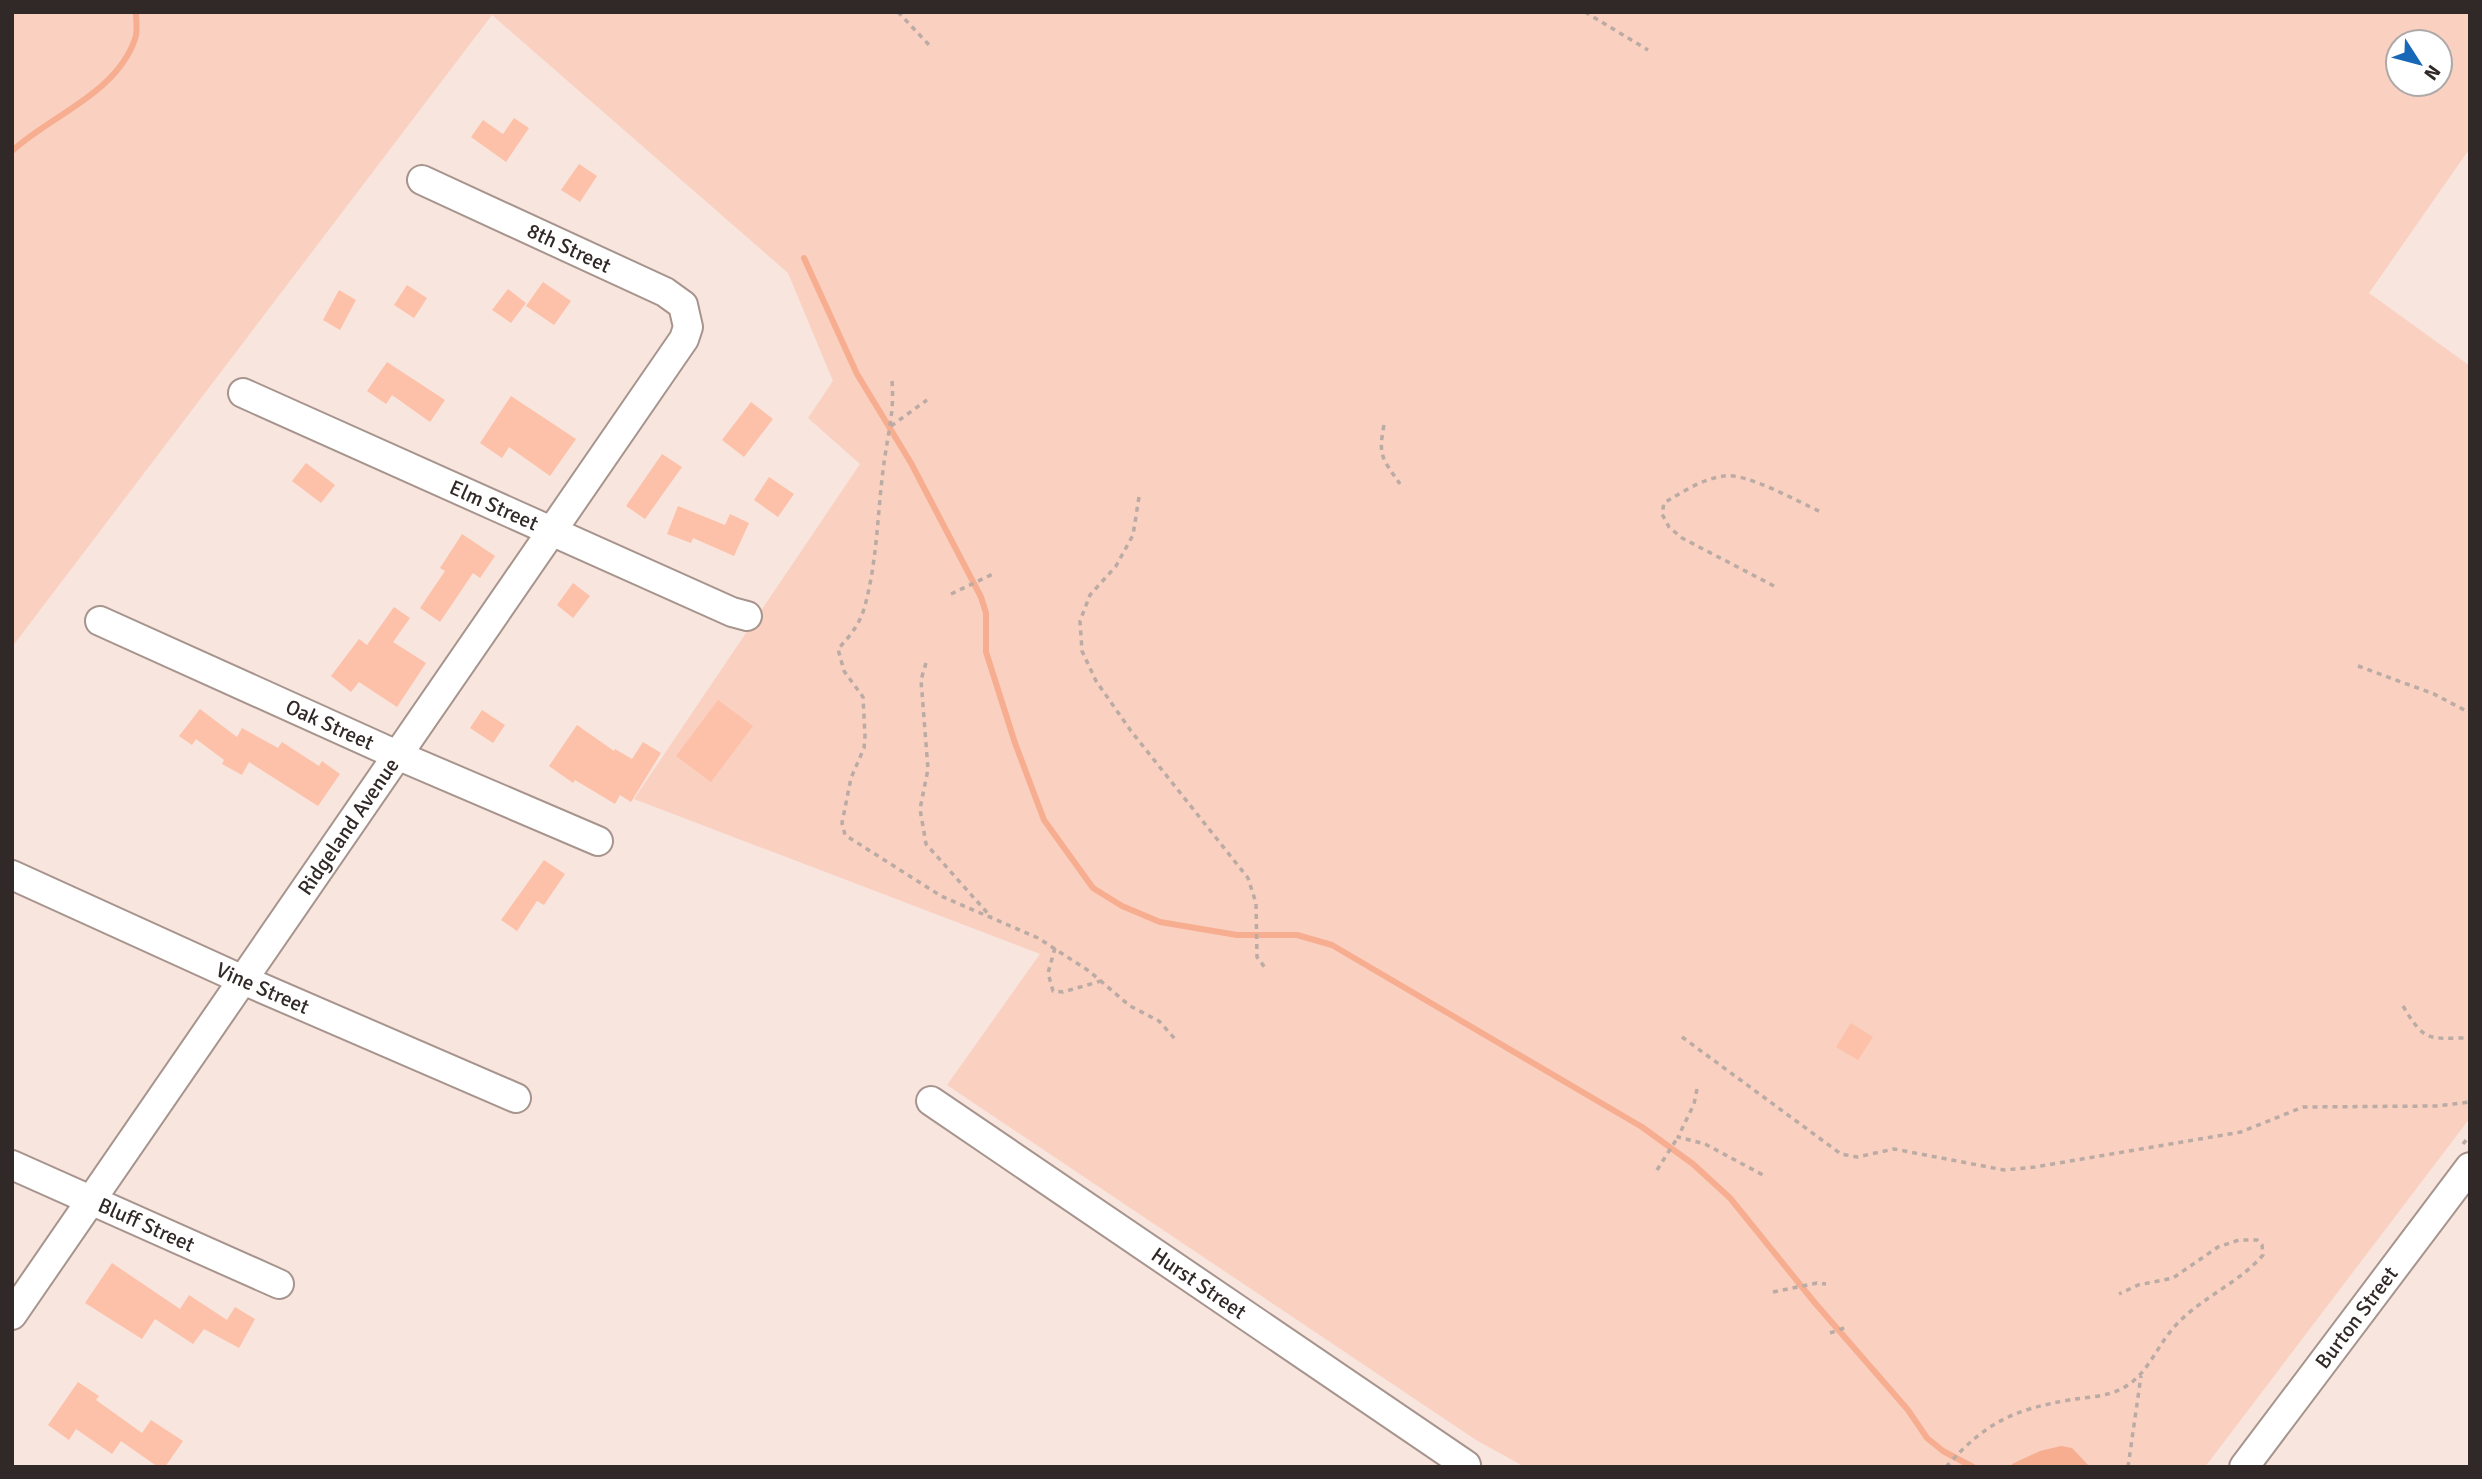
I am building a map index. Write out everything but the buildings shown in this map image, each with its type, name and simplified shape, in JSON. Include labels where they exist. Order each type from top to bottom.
[{"type":"street","name":"8th Street","points":[[422,180],[665,292],[683,305],[688,327],[684,339]]},
{"type":"street","name":"Ridgeland Avenue","points":[[12,1315],[684,339]]},
{"type":"street","name":"Elm Street","points":[[243,393],[551,533],[732,612],[747,616]]},
{"type":"street","name":"Oak Street","points":[[100,621],[397,755],[598,841]]},
{"type":"street","name":"Vine Street","points":[[12,875],[243,980],[516,1098]]},
{"type":"street","name":"Hurst Street","points":[[931,1101],[1465,1466]]},
{"type":"street","name":"Bluff Street","points":[[12,1165],[279,1284]]},
{"type":"street","name":"Burton Street","points":[[2244,1467],[2470,1167]]},
{"type":"path","points":[[898,12],[932,48]]},
{"type":"path","points":[[1585,12],[1648,50]]},
{"type":"path","points":[[891,381],[894,405],[878,535],[864,608],[855,630],[838,649],[844,671],[863,697],[864,748],[851,778],[842,823],[845,835],[941,896],[1055,948],[1130,1006],[1159,1021],[1175,1040]]},
{"type":"path","points":[[891,426],[927,400]]},
{"type":"path","points":[[1384,425],[1379,448],[1384,461],[1400,484]]},
{"type":"path","points":[[1774,586],[1682,538],[1669,527],[1662,514],[1664,503],[1692,486],[1726,475],[1757,482],[1821,512]]},
{"type":"path","points":[[1139,497],[1133,535],[1116,566],[1090,595],[1080,621],[1082,651],[1096,681],[1131,732],[1248,878],[1256,903],[1257,957],[1266,969]]},
{"type":"path","points":[[951,594],[993,574]]},
{"type":"path","points":[[926,663],[921,680],[928,769],[920,809],[926,844],[994,920]]},
{"type":"path","points":[[2358,666],[2434,694],[2470,713]]},
{"type":"path","points":[[1055,948],[1048,973],[1053,991],[1063,992],[1101,981]]},
{"type":"path","points":[[2403,1006],[2417,1030],[2424,1035],[2470,1038]]},
{"type":"path","points":[[1682,1037],[1841,1154],[1857,1157],[1894,1149],[2004,1170],[2241,1132],[2303,1107],[2437,1107],[2470,1102]]},
{"type":"path","points":[[1657,1170],[1678,1137],[1694,1104],[1696,1089]]},
{"type":"path","points":[[1678,1137],[1705,1144],[1763,1175]]},
{"type":"path","points":[[2119,1294],[2138,1285],[2173,1278],[2218,1247],[2239,1240],[2257,1240],[2262,1245],[2263,1255],[2253,1267],[2214,1292],[2176,1325],[2156,1351],[2141,1376],[2128,1467]]},
{"type":"path","points":[[1773,1292],[1810,1284],[1826,1284]]},
{"type":"path","points":[[1830,1333],[1847,1327]]},
{"type":"path","points":[[1946,1466],[1969,1442],[2001,1419],[2027,1408],[2120,1390],[2141,1376]]},
{"type":"shaded area","points":[[12,12],[2470,12],[2470,148],[2369,293],[2470,366],[2470,1118],[2205,1467],[1525,1467],[1476,1440],[947,1085],[1040,954],[634,799],[860,464],[808,418],[833,381],[788,273],[492,15],[12,647]]},
{"type":"shaded area","points":[[2061,1446],[2072,1448],[2090,1467],[2011,1467],[2012,1464],[2040,1451]]},
{"type":"waterway","points":[[12,151],[81,102],[113,75],[126,58],[135,39],[136,12]]},
{"type":"waterway","points":[[804,258],[857,374],[911,463],[981,597],[986,613],[986,652],[1015,743],[1044,820],[1093,888],[1122,906],[1160,922],[1237,935],[1297,935],[1332,945],[1642,1127],[1693,1164],[1730,1198],[1815,1303],[1908,1410],[1927,1438],[1943,1451],[1973,1467]]}]
